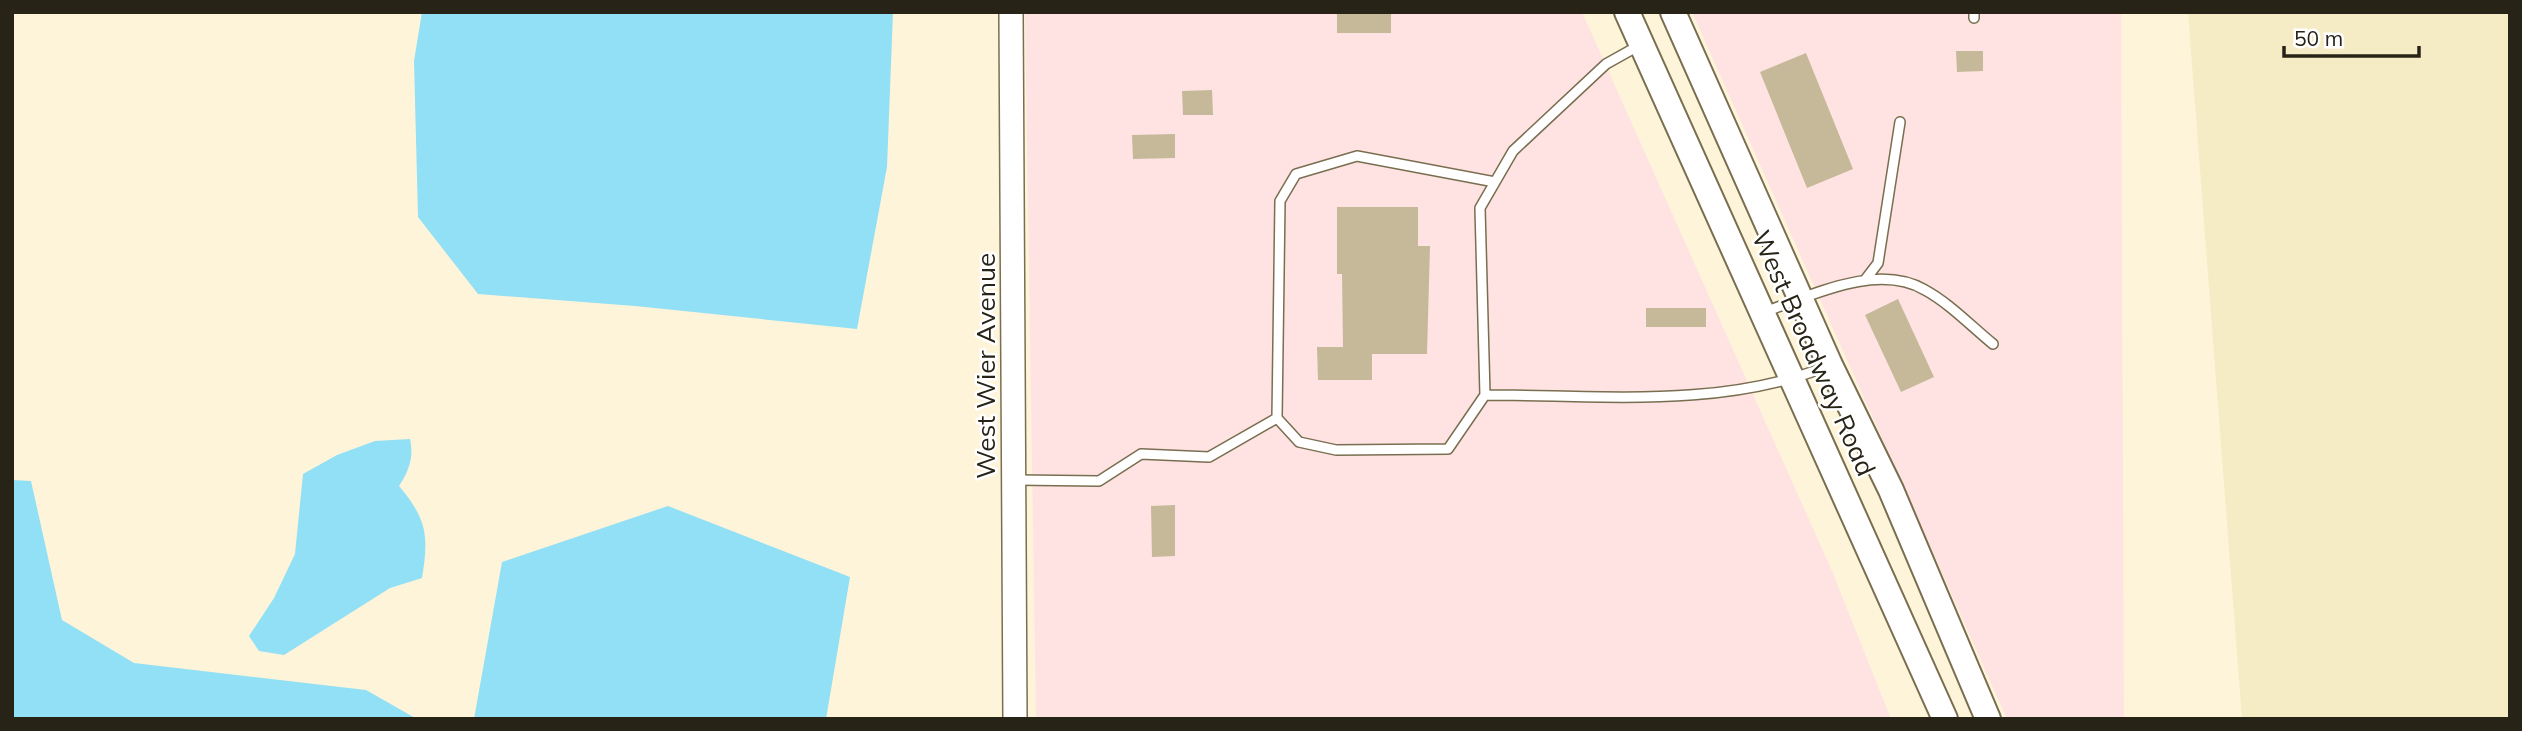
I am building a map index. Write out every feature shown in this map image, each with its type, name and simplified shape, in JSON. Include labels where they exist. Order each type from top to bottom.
[{"type":"main road","name":"West Broadway Road","points":[[1627,12],[1945,719]]},
{"type":"main road","name":"West Broadway Road","points":[[1673,12],[1830,365],[1891,490],[1989,719]]},
{"type":"street","name":"West Wier Avenue","points":[[1012,12],[1015,719]]},
{"type":"lane","points":[[1495,182],[1357,156],[1296,174],[1280,201],[1277,418],[1299,442],[1336,450],[1448,449],[1485,395],[1480,208],[1513,151],[1606,64],[1641,44]]},
{"type":"lane","points":[[1865,280],[1878,262],[1900,122]]},
{"type":"lane","points":[[1763,312],[1865,280],[1895,280],[1925,289],[1993,344]]},
{"type":"lane","points":[[1485,395],[1717,395],[1793,380],[1830,365]]},
{"type":"lane","points":[[1013,480],[1099,481],[1141,454],[1209,457],[1277,418]]},
{"type":"shaded area","points":[[1025,12],[1582,12],[1832,571],[1891,719],[1036,719]]},
{"type":"shaded area","points":[[1692,12],[2121,12],[2124,719],[2007,719]]},
{"type":"sand","points":[[2188,12],[2510,12],[2510,719],[2242,719]]},
{"type":"water","points":[[422,12],[893,12],[887,167],[857,329],[635,306],[478,294],[418,217],[414,61]]},
{"type":"water","points":[[410,439],[410,464],[399,486],[415,508],[424,529],[422,578],[390,588],[284,655],[259,651],[249,636],[274,598],[295,554],[303,474],[337,455],[375,441]]},
{"type":"water","points":[[12,480],[31,481],[62,620],[134,663],[366,690],[417,719],[12,719]]},
{"type":"water","points":[[668,506],[850,577],[826,719],[474,719],[502,562]]},
{"type":"building","points":[[1337,12],[1391,12],[1391,33],[1337,33]]},
{"type":"building","points":[[1956,51],[1983,51],[1983,71],[1957,72]]},
{"type":"building","points":[[1806,53],[1853,169],[1807,188],[1760,72]]},
{"type":"building","points":[[1212,90],[1213,115],[1183,115],[1182,91]]},
{"type":"building","points":[[1175,134],[1175,158],[1133,159],[1132,135]]},
{"type":"building","points":[[1337,207],[1418,207],[1418,246],[1430,246],[1427,354],[1372,354],[1372,380],[1318,380],[1317,347],[1343,347],[1342,274],[1337,274]]},
{"type":"building","points":[[1898,299],[1934,377],[1901,392],[1865,315]]},
{"type":"building","points":[[1646,308],[1706,308],[1706,327],[1646,327]]},
{"type":"building","points":[[1175,505],[1175,556],[1152,557],[1151,506]]}]
